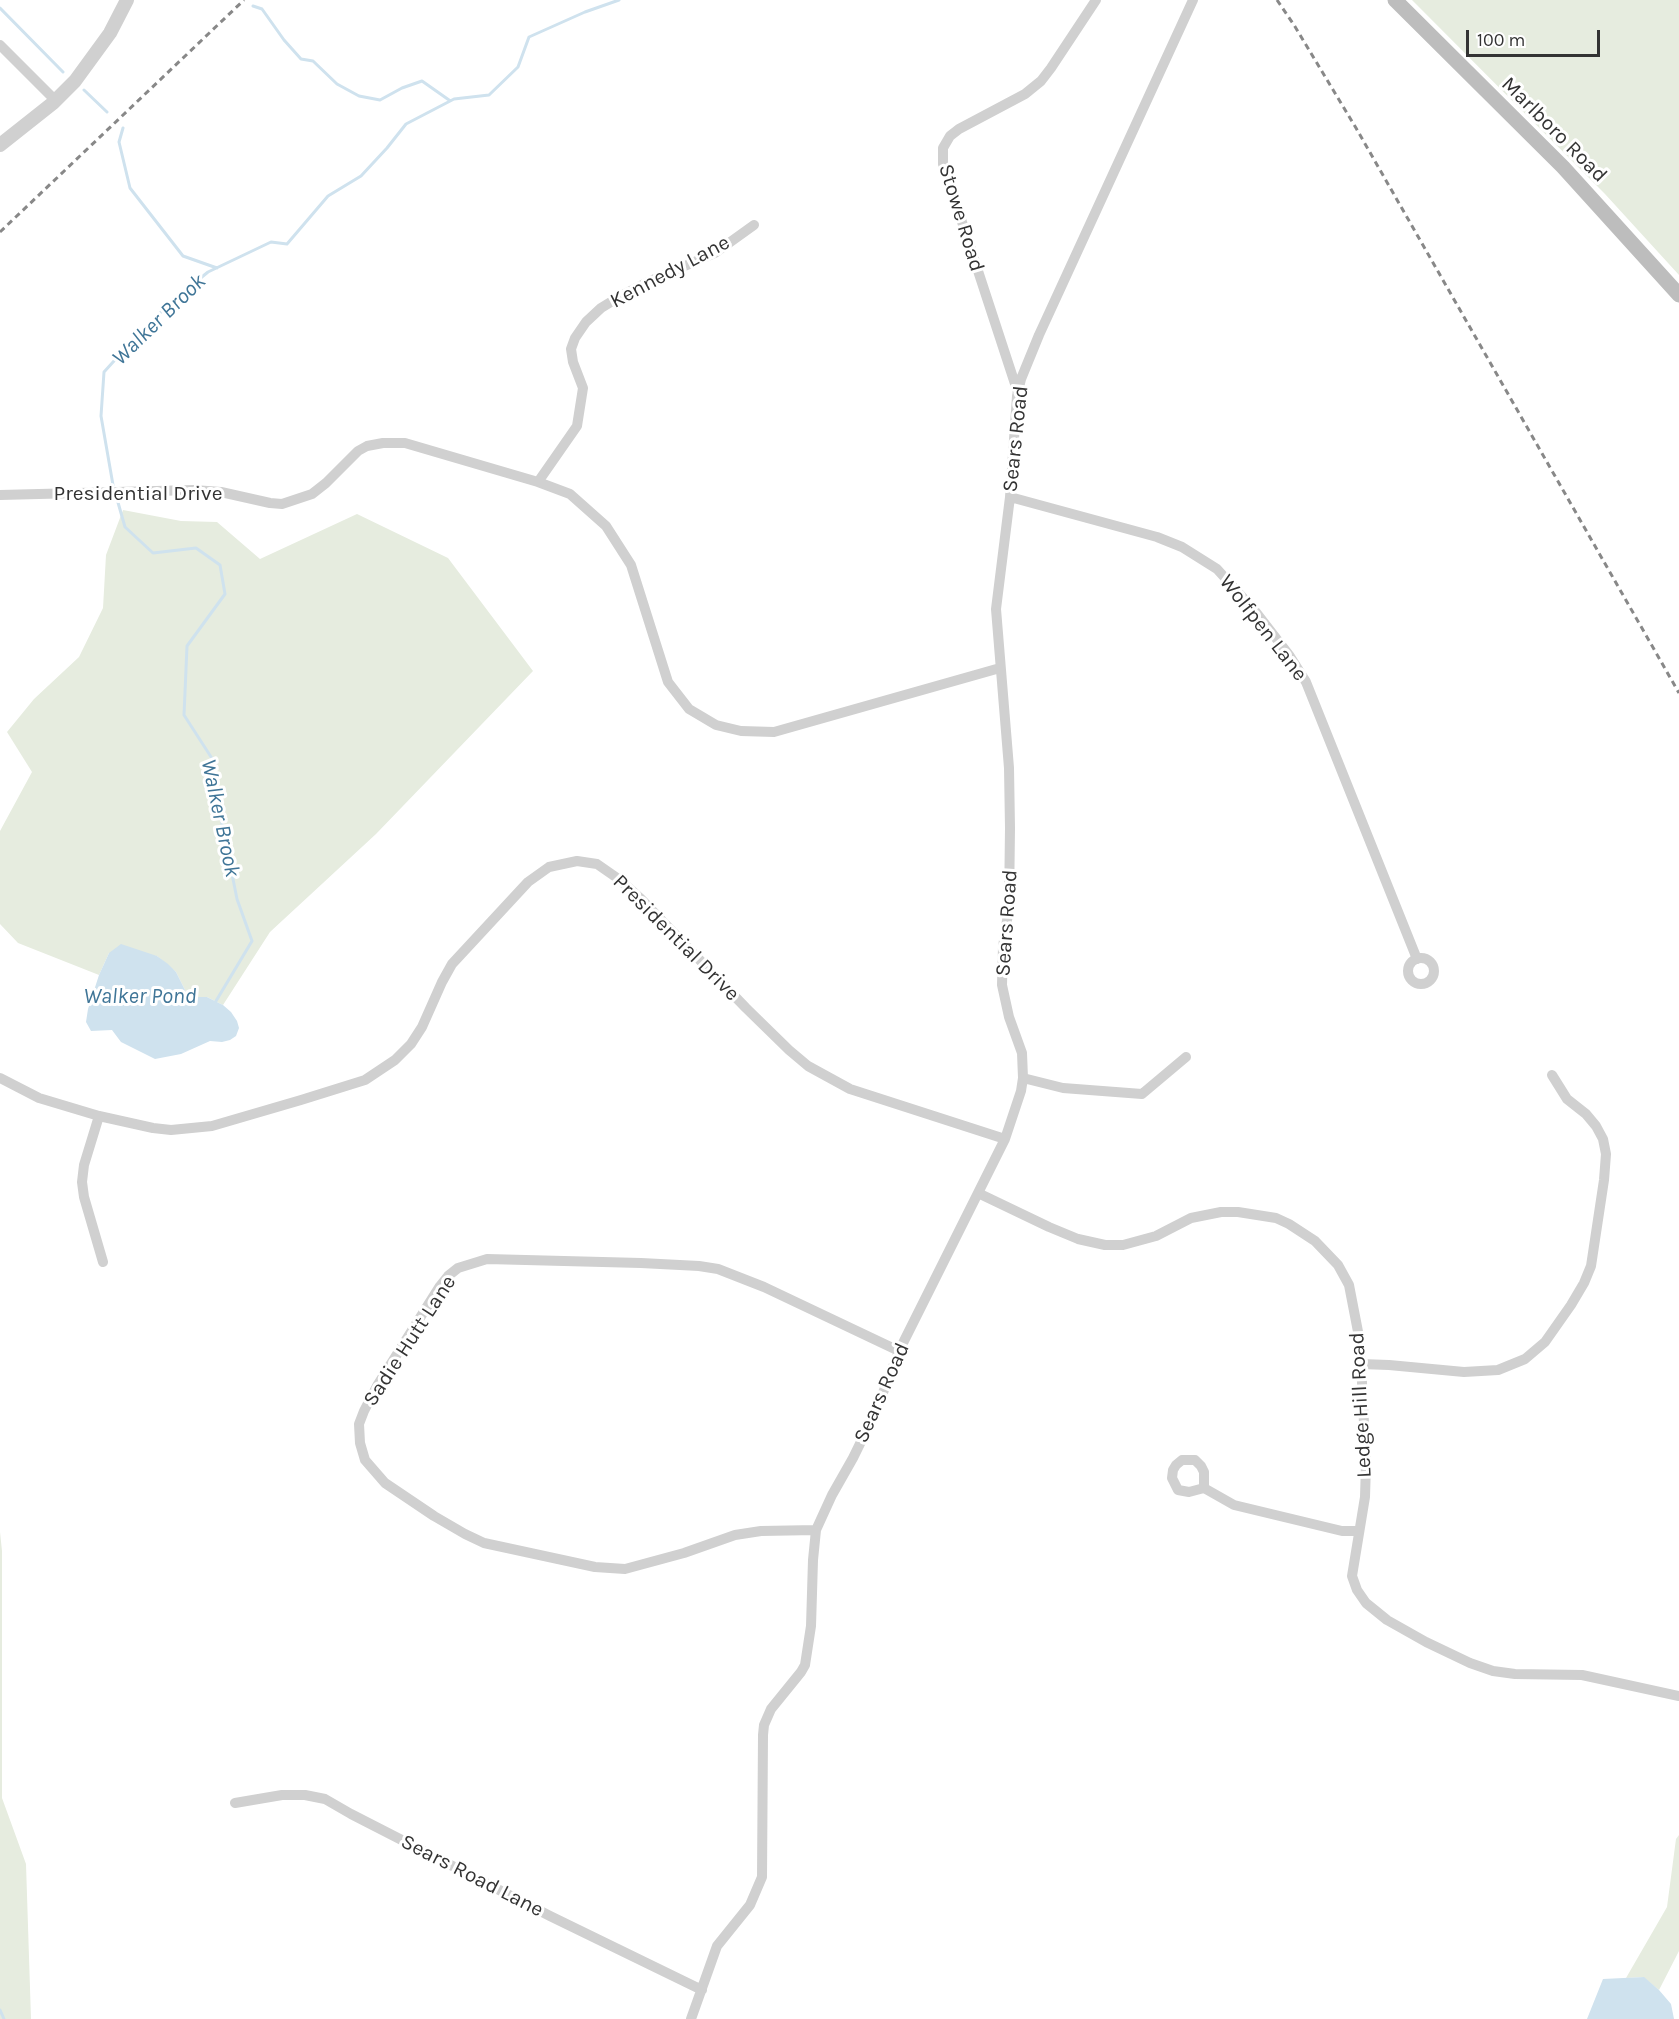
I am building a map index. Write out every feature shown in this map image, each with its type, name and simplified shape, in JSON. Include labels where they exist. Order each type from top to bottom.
[{"type":"main road","name":"Marlboro Road","points":[[1395,0],[1563,167],[1679,295]]},
{"type":"street","points":[[0,146],[56,101],[75,81],[110,33],[127,0]]},
{"type":"street","name":"Stowe Road","points":[[1018,393],[942,164],[943,148],[950,136],[958,129],[1025,94],[1041,81],[1096,0]]},
{"type":"street","name":"Sears Road","points":[[691,2019],[717,1946],[750,1905],[762,1877],[763,1735],[771,1709],[801,1672],[807,1659],[816,1530],[876,1411],[899,1351],[1005,1139],[1023,1078],[1022,1053],[1009,1017],[1002,985],[1011,853],[1009,768],[996,596],[1010,497],[1018,393],[1021,379],[1039,335],[1193,0]]},
{"type":"street","points":[[0,45],[56,101]]},
{"type":"street","name":"Kennedy Lane","points":[[538,482],[576,426],[583,387],[573,362],[571,349],[575,338],[586,322],[619,297],[650,280],[715,253],[754,225]]},
{"type":"street","name":"Presidential Drive","points":[[0,495],[194,490],[221,492],[282,504],[312,494],[357,451],[383,442],[405,443],[538,482],[570,494],[606,526],[631,566],[668,682],[689,708],[716,725],[741,731],[774,732],[1000,668]]},
{"type":"street","name":"Wolfpen Lane","points":[[1010,497],[1157,537],[1182,547],[1206,561],[1227,579],[1255,611],[1300,671],[1357,806],[1417,959]]},
{"type":"street","name":"Presidential Drive","points":[[0,1078],[39,1098],[99,1116],[171,1130],[212,1126],[365,1080],[395,1060],[411,1044],[422,1027],[452,964],[528,882],[549,867],[577,861],[597,864],[641,898],[746,1008],[808,1066],[850,1089],[1005,1139]]},
{"type":"street","points":[[1023,1078],[1063,1088],[1142,1094],[1186,1057]]},
{"type":"street","points":[[1361,1364],[1464,1372],[1498,1370],[1525,1359],[1545,1342],[1571,1305],[1591,1266],[1606,1154],[1603,1139],[1596,1126],[1586,1114],[1567,1099],[1552,1075]]},
{"type":"street","points":[[99,1116],[84,1165],[82,1182],[84,1197],[103,1262]]},
{"type":"street","name":"Ledge Hill Road","points":[[978,1193],[1078,1239],[1105,1245],[1124,1245],[1156,1236],[1191,1218],[1221,1212],[1257,1214],[1276,1218],[1315,1241],[1338,1265],[1349,1286],[1360,1342],[1366,1464],[1365,1497],[1352,1576],[1357,1590],[1366,1603],[1387,1620],[1426,1642],[1470,1664],[1493,1671],[1515,1674],[1582,1675],[1679,1696]]},
{"type":"street","name":"Sadie Hutt Lane","points":[[816,1530],[761,1531],[735,1535],[684,1553],[625,1569],[595,1567],[484,1543],[434,1516],[374,1473],[362,1451],[359,1434],[361,1419],[377,1386],[444,1281],[458,1268],[487,1259],[641,1263],[718,1269],[755,1283],[899,1351]]},
{"type":"street","points":[[1204,1488],[1234,1505],[1342,1532],[1358,1531]]},
{"type":"street","name":"Sears Road Lane","points":[[235,1803],[282,1796],[305,1795],[326,1799],[550,1916],[702,1990]]},
{"type":"shaded area","points":[[1412,0],[1679,0],[1679,275],[1605,194]]},
{"type":"shaded area","points":[[123,510],[181,521],[217,522],[260,559],[357,514],[448,558],[533,671],[376,834],[270,932],[223,1005],[207,997],[191,997],[176,972],[157,956],[109,953],[99,975],[18,943],[0,924],[0,831],[32,772],[7,732],[34,699],[79,657],[103,608],[106,555]]},
{"type":"shaded area","points":[[0,1532],[2,1551],[2,1798],[26,1864],[31,2019],[0,2019]]},
{"type":"shaded area","points":[[1679,1835],[1679,1951],[1659,1990],[1643,1977],[1626,1978],[1667,1907],[1676,1839]]},
{"type":"water","name":"Walker Pond","points":[[121,944],[157,956],[168,964],[176,972],[190,997],[207,997],[223,1005],[237,1021],[239,1028],[236,1036],[222,1042],[210,1041],[181,1054],[155,1059],[121,1042],[112,1030],[91,1031],[86,1022],[99,975],[109,953]]},
{"type":"water","points":[[1644,1977],[1671,2004],[1674,2019],[1587,2019],[1603,1979]]},
{"type":"waterway","name":"Walker Brook","points":[[113,485],[101,416],[104,372],[170,303],[208,272],[271,242],[287,244],[328,196],[361,176],[406,124],[454,99],[489,95],[518,67],[529,37],[585,12],[619,0]]},
{"type":"waterway","points":[[253,6],[262,9],[301,59],[313,61],[337,84],[359,96],[380,100],[402,88],[422,81],[449,100]]},
{"type":"waterway","points":[[0,8],[63,72]]},
{"type":"waterway","points":[[84,90],[107,112]]},
{"type":"waterway","points":[[123,128],[119,142],[130,188],[183,256],[217,268]]},
{"type":"waterway","name":"Walker Brook","points":[[117,499],[125,527],[153,553],[196,548],[220,565],[225,594],[187,646],[184,715],[213,760],[222,824],[237,899],[252,941],[216,1001]]},
{"type":"waterway","points":[[0,2010],[4,2019]]},
{"type":"railway","points":[[0,232],[244,0]]},
{"type":"railway","points":[[1277,0],[1356,128],[1679,693]]}]
